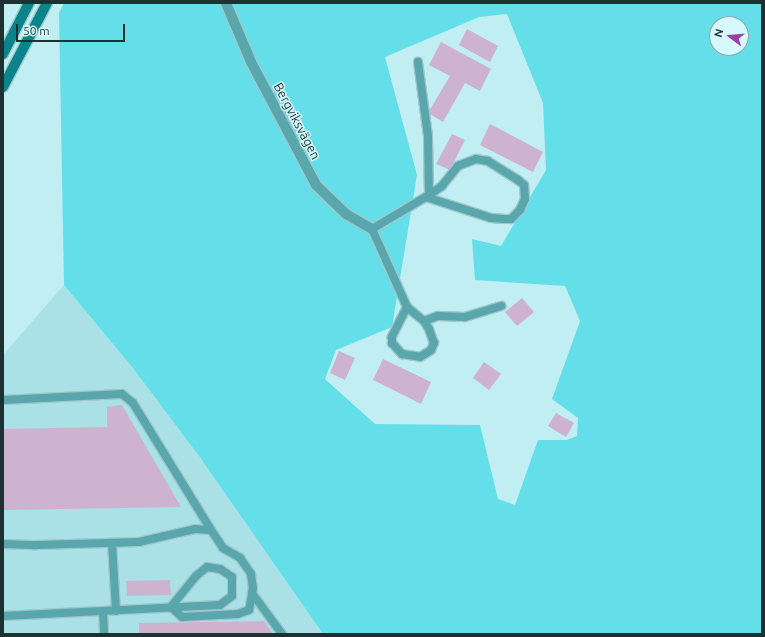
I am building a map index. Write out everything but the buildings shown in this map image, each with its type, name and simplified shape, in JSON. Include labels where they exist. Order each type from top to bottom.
[{"type":"street","points":[[3,54],[29,3]]},
{"type":"street","points":[[3,87],[47,3]]},
{"type":"street","name":"Bergviksvägen","points":[[226,3],[251,62],[316,185],[346,214],[372,229]]},
{"type":"lane","points":[[418,62],[428,136],[428,196]]},
{"type":"lane","points":[[407,307],[392,337],[397,351],[411,357],[420,356],[431,350],[434,343],[424,321],[407,307],[372,229],[442,186],[458,166],[476,159],[488,161],[518,180],[524,185],[525,199],[511,219],[504,219],[491,218],[428,196]]},
{"type":"lane","points":[[424,321],[438,316],[465,317],[501,306]]},
{"type":"lane","points":[[3,400],[122,394],[133,403],[223,548],[240,558],[251,574],[252,593],[249,610],[243,614],[182,617],[171,607]]},
{"type":"lane","points":[[3,544],[139,542],[194,529],[211,530]]},
{"type":"lane","points":[[112,543],[116,612]]},
{"type":"lane","points":[[3,616],[116,612],[171,607],[209,606],[225,603],[234,592],[232,578],[220,569],[207,567],[196,576],[171,607]]},
{"type":"lane","points":[[252,593],[282,634]]},
{"type":"lane","points":[[103,612],[104,634]]},
{"type":"shaded area","points":[[64,3],[762,3],[762,634],[323,634],[199,456],[132,367],[64,285],[59,13]],"holes":[[[507,14],[543,103],[546,170],[501,246],[472,239],[475,280],[565,286],[580,321],[552,399],[578,418],[577,436],[567,440],[538,440],[515,505],[498,499],[480,425],[375,424],[325,379],[336,350],[392,327],[417,175],[385,57],[479,17]]]},
{"type":"shaded area","points":[[64,285],[132,367],[199,456],[323,634],[3,634],[3,355]]}]
